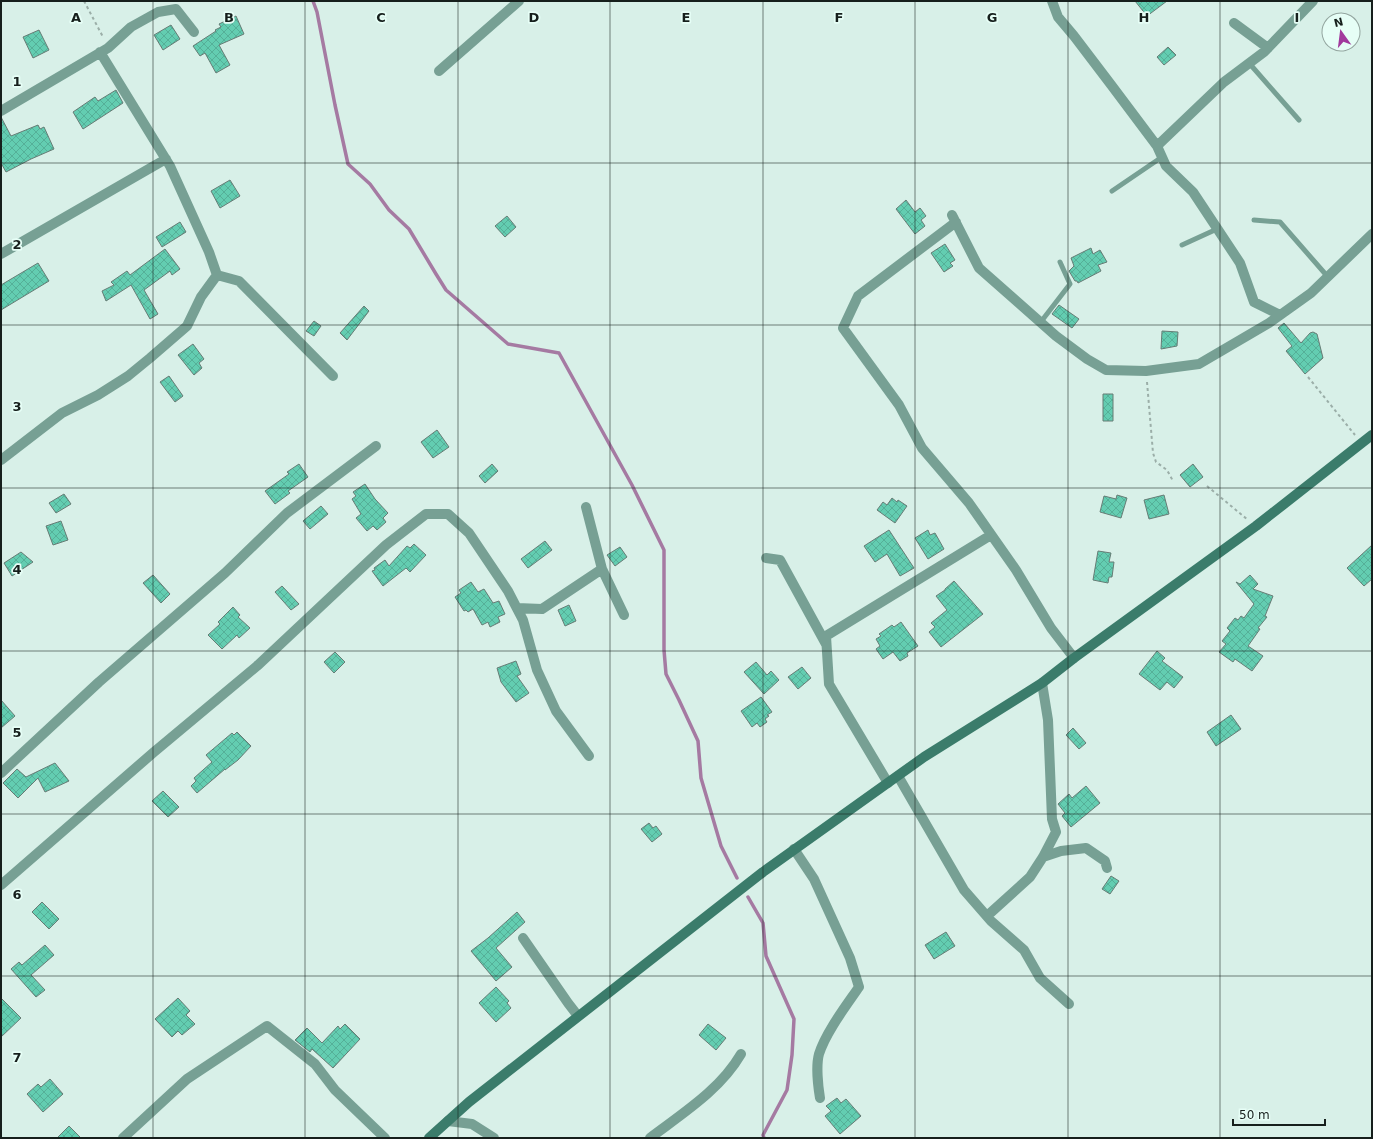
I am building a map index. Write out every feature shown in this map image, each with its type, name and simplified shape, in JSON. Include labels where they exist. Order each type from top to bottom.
[{"type":"street","points":[[440,71],[519,1]]},
{"type":"street","points":[[1052,1],[1058,17],[1103,73],[1157,146],[1166,166],[1194,192],[1240,263],[1254,302],[1280,315]]},
{"type":"street","points":[[1157,146],[1224,82],[1268,48],[1313,1]]},
{"type":"street","points":[[1,110],[104,50],[131,27],[158,12],[176,10],[194,32]]},
{"type":"street","points":[[1234,23],[1268,48]]},
{"type":"street","points":[[104,50],[166,159],[210,252],[217,275]]},
{"type":"street","points":[[1,254],[166,159]]},
{"type":"street","points":[[1074,658],[1051,628],[1016,570],[969,503],[922,448],[899,406],[843,328],[858,296],[954,218],[979,268],[1040,323],[1087,359],[1106,370],[1146,371],[1199,364],[1280,315],[1311,293],[1372,234]]},
{"type":"street","points":[[217,275],[239,281],[333,376]]},
{"type":"street","points":[[1,460],[62,413],[98,395],[128,376],[150,358],[187,326],[201,297],[217,275]]},
{"type":"street","points":[[429,1138],[469,1102],[726,900],[924,757],[1042,683],[1074,658],[1256,526],[1372,435]]},
{"type":"street","points":[[1,773],[99,682],[225,573],[287,513],[376,446]]},
{"type":"street","points":[[586,507],[602,569],[624,616]]},
{"type":"street","points":[[1,885],[154,752],[257,666],[386,545],[426,514],[448,514],[469,533],[508,591],[523,620],[537,670],[556,711],[589,756]]},
{"type":"street","points":[[888,783],[829,684],[826,636],[991,535]]},
{"type":"street","points":[[766,558],[780,560],[826,644]]},
{"type":"street","points":[[517,608],[542,609],[602,569]]},
{"type":"street","points":[[987,916],[1030,877],[1043,857],[1056,832],[1052,819],[1048,720],[1042,683]]},
{"type":"street","points":[[898,776],[964,890],[987,916],[1024,950],[1040,978],[1070,1004]]},
{"type":"street","points":[[1043,857],[1062,851],[1086,848],[1106,861],[1106,868]]},
{"type":"street","points":[[794,850],[814,879],[850,958],[859,987],[831,1030],[819,1055],[817,1084],[820,1098]]},
{"type":"street","points":[[523,938],[578,1016]]},
{"type":"street","points":[[122,1138],[188,1079],[267,1026],[315,1064],[335,1090],[385,1138]]},
{"type":"street","points":[[650,1138],[706,1096],[734,1067],[741,1054]]},
{"type":"street","points":[[448,1121],[472,1124],[494,1138]]},
{"type":"lane","points":[[1249,63],[1300,120]]},
{"type":"lane","points":[[1112,191],[1162,157]]},
{"type":"lane","points":[[1254,220],[1280,222],[1328,277]]},
{"type":"lane","points":[[1182,245],[1217,229]]},
{"type":"lane","points":[[1040,323],[1070,284],[1060,262]]},
{"type":"path","points":[[84,1],[104,50]]},
{"type":"path","points":[[1146,371],[1153,453],[1156,462],[1167,470],[1173,481]]},
{"type":"path","points":[[1308,377],[1361,443]]},
{"type":"path","points":[[1207,486],[1256,526]]},
{"type":"building","points":[[1135,1],[1167,1],[1147,16]]},
{"type":"building","points":[[236,16],[244,34],[219,45],[230,65],[216,73],[205,53],[200,56],[193,46],[221,27],[219,24]]},
{"type":"building","points":[[171,25],[180,39],[163,50],[154,35]]},
{"type":"building","points":[[39,30],[49,50],[33,58],[23,37]]},
{"type":"building","points":[[1168,47],[1176,55],[1164,65],[1157,57]]},
{"type":"building","points":[[116,90],[123,103],[83,129],[73,112],[95,97],[98,101]]},
{"type":"building","points":[[1,117],[11,136],[38,125],[40,129],[44,127],[54,149],[6,172],[1,163]]},
{"type":"building","points":[[230,180],[240,196],[220,208],[211,191]]},
{"type":"building","points":[[906,200],[915,212],[920,208],[926,216],[921,220],[925,226],[915,234],[896,209]]},
{"type":"building","points":[[507,216],[516,227],[505,237],[495,226]]},
{"type":"building","points":[[180,222],[186,232],[162,247],[156,237]]},
{"type":"building","points":[[945,244],[955,260],[950,263],[953,266],[944,272],[931,253]]},
{"type":"building","points":[[1091,248],[1093,254],[1100,250],[1107,262],[1098,265],[1101,271],[1078,283],[1069,271],[1074,266],[1071,258]]},
{"type":"building","points":[[165,249],[180,269],[172,275],[170,271],[144,290],[158,314],[150,319],[131,285],[106,301],[102,291],[114,285],[111,282],[127,271],[130,275]]},
{"type":"building","points":[[38,263],[49,281],[1,310],[1,285]]},
{"type":"building","points":[[1059,305],[1079,319],[1072,328],[1052,314]]},
{"type":"building","points":[[364,306],[369,311],[347,340],[340,333]]},
{"type":"building","points":[[314,321],[321,326],[314,336],[306,331]]},
{"type":"building","points":[[1284,323],[1301,343],[1310,333],[1313,332],[1317,334],[1323,358],[1305,374],[1286,351],[1292,346],[1278,328]]},
{"type":"building","points":[[1162,331],[1178,332],[1177,346],[1161,349]]},
{"type":"building","points":[[193,344],[204,359],[199,363],[202,368],[194,375],[178,355]]},
{"type":"building","points":[[169,376],[183,396],[175,402],[160,382]]},
{"type":"building","points":[[1103,394],[1113,394],[1113,421],[1103,421]]},
{"type":"building","points":[[437,430],[449,447],[433,458],[421,442]]},
{"type":"building","points":[[299,464],[308,477],[288,491],[290,493],[275,504],[265,491],[289,474],[287,472]]},
{"type":"building","points":[[492,464],[498,471],[485,483],[479,476]]},
{"type":"building","points":[[1193,464],[1203,477],[1190,487],[1180,475]]},
{"type":"building","points":[[365,484],[375,499],[388,513],[383,518],[386,522],[377,530],[373,526],[367,531],[356,518],[361,514],[352,499],[356,496],[353,492]]},
{"type":"building","points":[[64,494],[71,504],[56,513],[49,503]]},
{"type":"building","points":[[1117,495],[1127,498],[1121,518],[1100,512],[1104,496],[1116,499]]},
{"type":"building","points":[[1164,495],[1169,514],[1149,519],[1144,500]]},
{"type":"building","points":[[892,498],[907,506],[895,523],[877,510],[883,502],[887,505]]},
{"type":"building","points":[[321,506],[328,514],[310,529],[303,521]]},
{"type":"building","points":[[61,521],[68,540],[53,545],[46,526]]},
{"type":"building","points":[[889,530],[914,568],[900,576],[887,554],[875,562],[864,546]]},
{"type":"building","points":[[928,530],[930,535],[935,533],[944,549],[928,559],[915,538]]},
{"type":"building","points":[[545,541],[552,550],[528,568],[521,559]]},
{"type":"building","points":[[414,544],[426,555],[410,572],[406,568],[383,586],[372,571],[375,570],[374,568],[385,560],[389,566],[407,546],[410,548]]},
{"type":"building","points":[[1372,545],[1372,579],[1364,586],[1347,568]]},
{"type":"building","points":[[620,547],[627,557],[615,566],[607,555]]},
{"type":"building","points":[[1098,551],[1111,553],[1109,562],[1114,562],[1112,577],[1109,577],[1108,583],[1093,580]]},
{"type":"building","points":[[21,552],[33,562],[12,576],[4,563]]},
{"type":"building","points":[[153,575],[170,594],[161,603],[143,583]]},
{"type":"building","points":[[1250,575],[1258,584],[1253,589],[1273,596],[1265,616],[1267,617],[1258,628],[1260,629],[1248,646],[1263,656],[1252,671],[1235,659],[1233,662],[1219,652],[1226,644],[1222,641],[1230,631],[1227,628],[1235,618],[1238,620],[1241,616],[1244,618],[1254,604],[1236,582],[1240,584]]},
{"type":"building","points":[[954,581],[983,614],[941,647],[929,632],[935,627],[931,623],[947,610],[936,596]]},
{"type":"building","points":[[471,582],[478,592],[484,589],[493,603],[499,601],[505,614],[498,617],[500,622],[490,627],[488,622],[482,625],[473,609],[468,612],[466,610],[464,611],[455,597],[461,593],[459,590]]},
{"type":"building","points":[[282,586],[299,604],[291,610],[275,592]]},
{"type":"building","points":[[569,605],[576,621],[565,626],[558,610]]},
{"type":"building","points":[[233,607],[240,615],[238,617],[250,628],[239,638],[237,635],[222,649],[208,635],[220,624],[218,622]]},
{"type":"building","points":[[901,622],[918,646],[907,653],[908,656],[900,661],[893,652],[883,659],[876,649],[880,646],[876,639],[881,636],[879,634],[892,625],[894,627]]},
{"type":"building","points":[[1157,651],[1165,658],[1162,661],[1183,677],[1174,688],[1167,682],[1160,690],[1139,674]]},
{"type":"building","points":[[335,652],[345,662],[334,673],[324,662]]},
{"type":"building","points":[[516,661],[521,674],[517,676],[529,693],[516,702],[501,682],[497,668]]},
{"type":"building","points":[[756,662],[767,675],[771,671],[779,680],[764,694],[744,672]]},
{"type":"building","points":[[802,667],[811,678],[798,689],[788,677]]},
{"type":"building","points":[[761,697],[772,712],[767,715],[769,716],[765,719],[767,722],[760,727],[757,723],[752,727],[741,711]]},
{"type":"building","points":[[1,700],[15,716],[1,728]]},
{"type":"building","points":[[1231,715],[1241,729],[1216,746],[1207,732]]},
{"type":"building","points":[[1073,728],[1086,743],[1079,749],[1066,735]]},
{"type":"building","points":[[237,732],[251,746],[238,760],[197,793],[191,786],[196,781],[194,778],[212,762],[206,755],[232,733],[234,735]]},
{"type":"building","points":[[55,763],[69,781],[45,792],[38,778],[18,798],[3,783],[17,769],[26,777]]},
{"type":"building","points":[[1086,786],[1100,803],[1071,827],[1062,816],[1065,813],[1058,804],[1069,794],[1072,798]]},
{"type":"building","points":[[163,791],[179,807],[168,817],[152,801]]},
{"type":"building","points":[[649,823],[653,828],[656,826],[662,834],[652,842],[641,829]]},
{"type":"building","points":[[1111,876],[1119,881],[1110,894],[1102,889]]},
{"type":"building","points":[[42,902],[59,919],[49,929],[32,912]]},
{"type":"building","points":[[517,912],[525,922],[496,948],[512,967],[496,981],[471,951]]},
{"type":"building","points":[[946,932],[955,946],[934,959],[925,945]]},
{"type":"building","points":[[45,945],[54,955],[31,975],[45,990],[36,997],[11,969],[19,962],[22,965]]},
{"type":"building","points":[[496,987],[509,1001],[507,1003],[511,1008],[496,1022],[479,1003]]},
{"type":"building","points":[[1,998],[21,1018],[1,1037]]},
{"type":"building","points":[[178,998],[190,1011],[186,1015],[195,1024],[182,1035],[178,1031],[172,1037],[155,1019]]},
{"type":"building","points":[[345,1024],[360,1039],[333,1068],[312,1049],[310,1052],[295,1040],[307,1028],[322,1043],[338,1026],[340,1029]]},
{"type":"building","points":[[708,1024],[726,1038],[716,1050],[699,1035]]},
{"type":"building","points":[[50,1079],[63,1094],[43,1112],[27,1094],[38,1084],[41,1087]]},
{"type":"building","points":[[837,1098],[841,1103],[846,1099],[861,1116],[840,1134],[825,1116],[831,1111],[826,1106]]},
{"type":"building","points":[[69,1126],[81,1138],[57,1138]]},
{"type":"waterway","points":[[313,1],[317,12],[348,164],[370,184],[389,210],[409,229],[446,290],[508,344],[559,353],[632,485],[664,550],[664,650],[666,674],[698,741],[701,778],[721,846],[737,878]]},
{"type":"waterway","points":[[748,897],[763,923],[766,956],[794,1019],[792,1055],[787,1090],[763,1135],[764,1138]]}]
